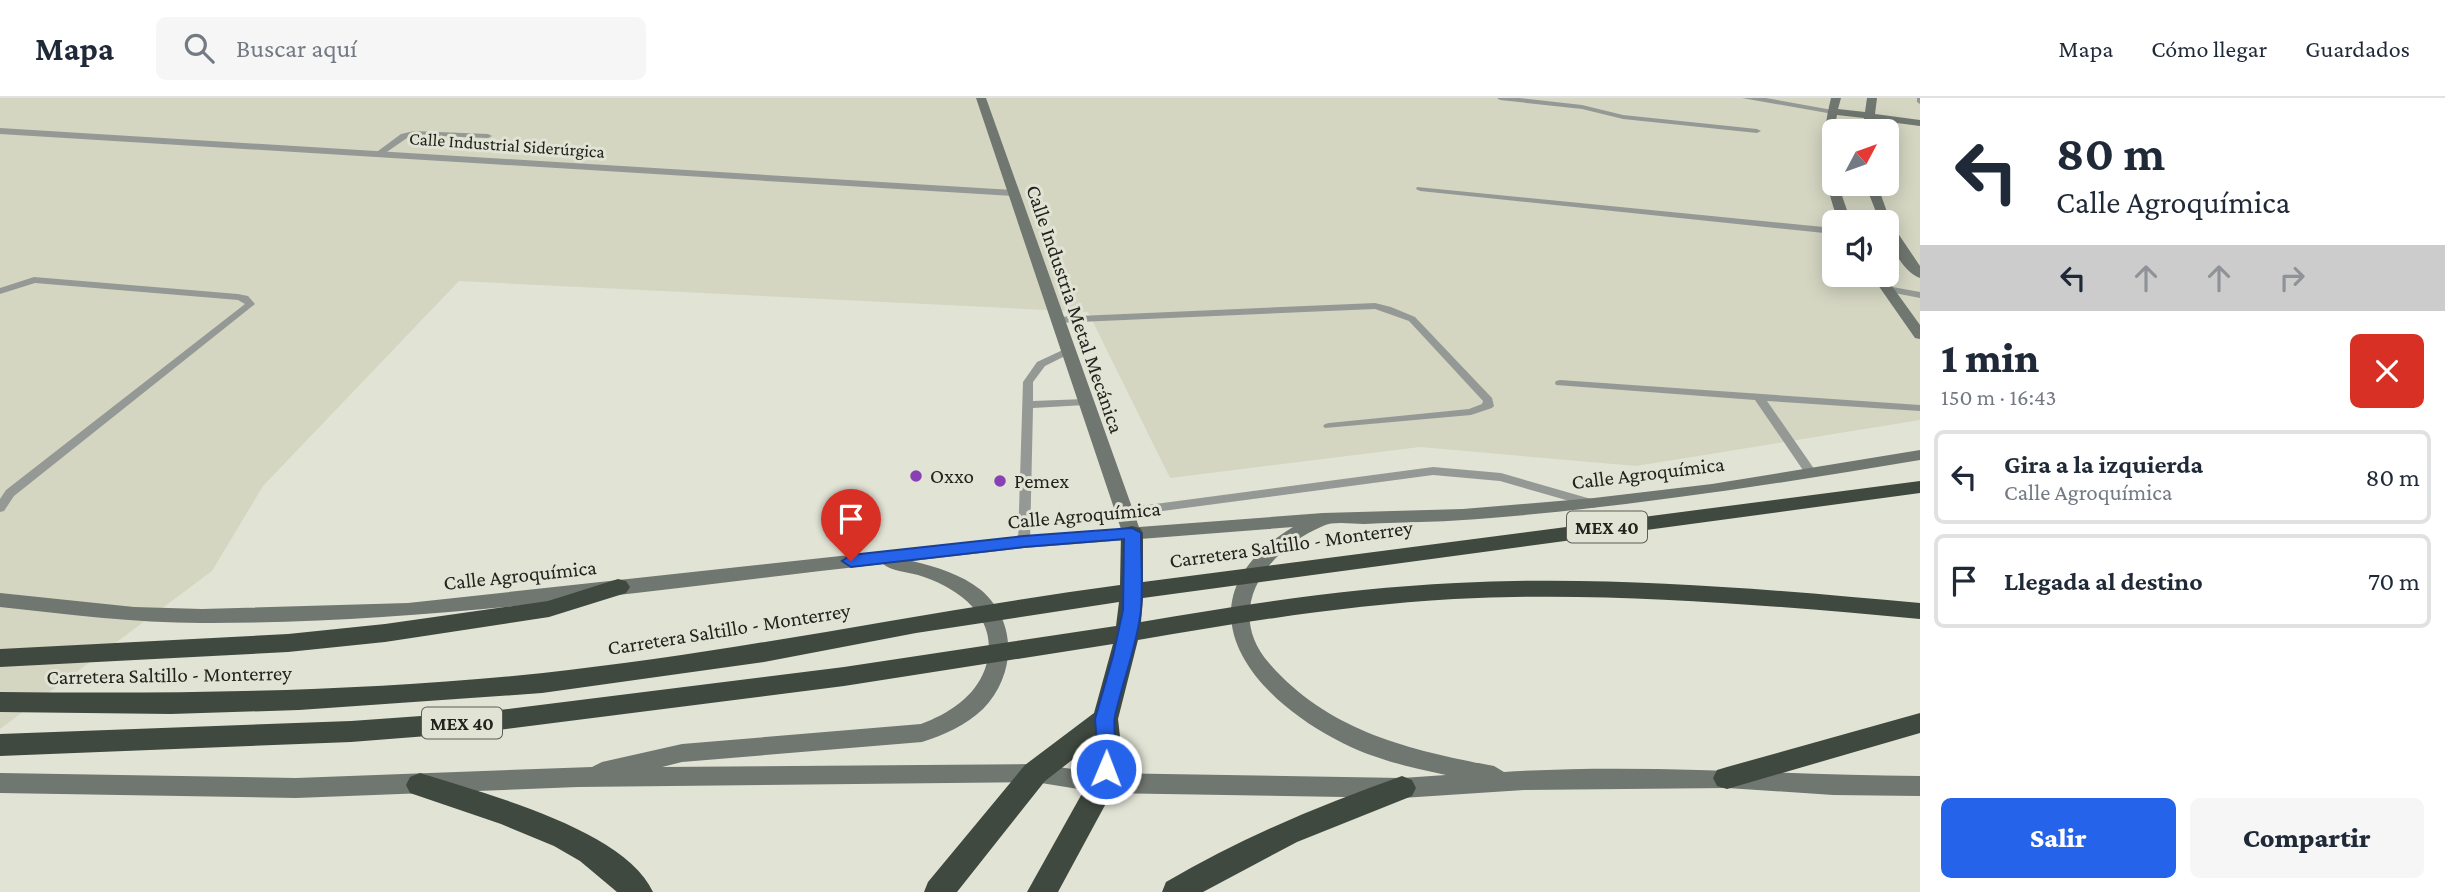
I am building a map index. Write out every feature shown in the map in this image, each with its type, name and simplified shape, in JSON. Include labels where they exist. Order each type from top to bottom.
[{"type":"highway","name":"Carretera Saltillo - Monterrey","points":[[0,702],[158,704],[286,701],[542,683],[751,655],[916,624],[1295,569],[1920,487]]},
{"type":"highway","points":[[1042,892],[1103,783],[1108,754],[1105,719],[1123,656],[1132,610],[1128,523]]},
{"type":"highway","points":[[0,658],[276,643],[385,633],[549,609],[618,587]]},
{"type":"highway","name":"MEX 40","points":[[0,745],[308,735],[423,727],[558,713],[920,667],[1303,606],[1444,591],[1539,589],[1720,595],[1920,611]]},
{"type":"highway","points":[[939,892],[1035,773],[1105,719]]},
{"type":"highway","points":[[1727,778],[1920,723]]},
{"type":"highway","points":[[420,785],[542,826],[578,842],[604,859],[638,892]]},
{"type":"highway","points":[[1177,892],[1214,868],[1279,836],[1329,814],[1402,788]]},
{"type":"street","name":"Calle Industria Metal Mecánica","points":[[981,98],[1128,523]]},
{"type":"street","points":[[1748,98],[1870,108],[1896,119],[1920,123]]},
{"type":"street","points":[[1808,98],[1835,104]]},
{"type":"street","points":[[1835,104],[1827,145],[1827,165],[1832,190],[1840,210]]},
{"type":"street","name":"Calle Industrial Siderúrgica","points":[[0,131],[1013,193]]},
{"type":"street","points":[[1899,245],[1920,274]]},
{"type":"street","points":[[1887,289],[1920,335]]},
{"type":"street","name":"Calle Agroquímica","points":[[0,600],[134,614],[266,615],[408,610],[1024,542],[1128,523],[1463,516],[1594,504],[1920,455]]},
{"type":"street","points":[[1323,519],[1292,535],[1270,553],[1254,572],[1241,596],[1240,622],[1247,645],[1264,672],[1292,701],[1330,726],[1364,743],[1413,759],[1524,780]]},
{"type":"street","points":[[578,777],[682,753],[922,733],[943,726],[961,715],[978,701],[993,681],[999,664],[1000,640],[996,627],[984,605],[951,580],[876,559]]},
{"type":"street","points":[[0,783],[296,788],[578,777],[1035,773],[1103,783],[1402,788],[1524,780],[1727,778],[1833,785],[1920,786]]},
{"type":"lane","points":[[1500,98],[1582,107],[1623,117],[1756,131]]},
{"type":"lane","points":[[1576,98],[1582,107]]},
{"type":"lane","points":[[378,154],[404,136],[414,133],[488,136]]},
{"type":"lane","points":[[1420,189],[1822,230]]},
{"type":"lane","points":[[0,291],[34,280],[238,297],[245,298],[250,304],[10,494],[0,508]]},
{"type":"lane","points":[[1887,289],[1920,295]]},
{"type":"lane","points":[[1056,320],[1375,306],[1412,319],[1488,400],[1488,405],[1483,409],[1471,412],[1329,426]]},
{"type":"lane","points":[[1024,542],[1028,382],[1034,372],[1049,359],[1067,351]]},
{"type":"lane","points":[[1560,383],[1920,408]]},
{"type":"lane","points":[[1759,397],[1811,473]]},
{"type":"lane","points":[[1027,405],[1085,402]]},
{"type":"lane","points":[[1128,523],[1403,473],[1433,471],[1501,477],[1594,504]]},
{"type":"shaded area","points":[[0,98],[1920,98],[1920,420],[1636,466],[1420,447],[1170,478],[1088,312],[459,281],[263,486],[212,571],[0,729]]},
{"type":"place","name":"Oxxo","points":[[916,476]]},
{"type":"place","name":"Pemex","points":[[1000,481]]},
{"type":"route","points":[[851,561],[1132,533],[1132,610],[1123,656],[1105,719],[1108,754],[1106,769]]}]
